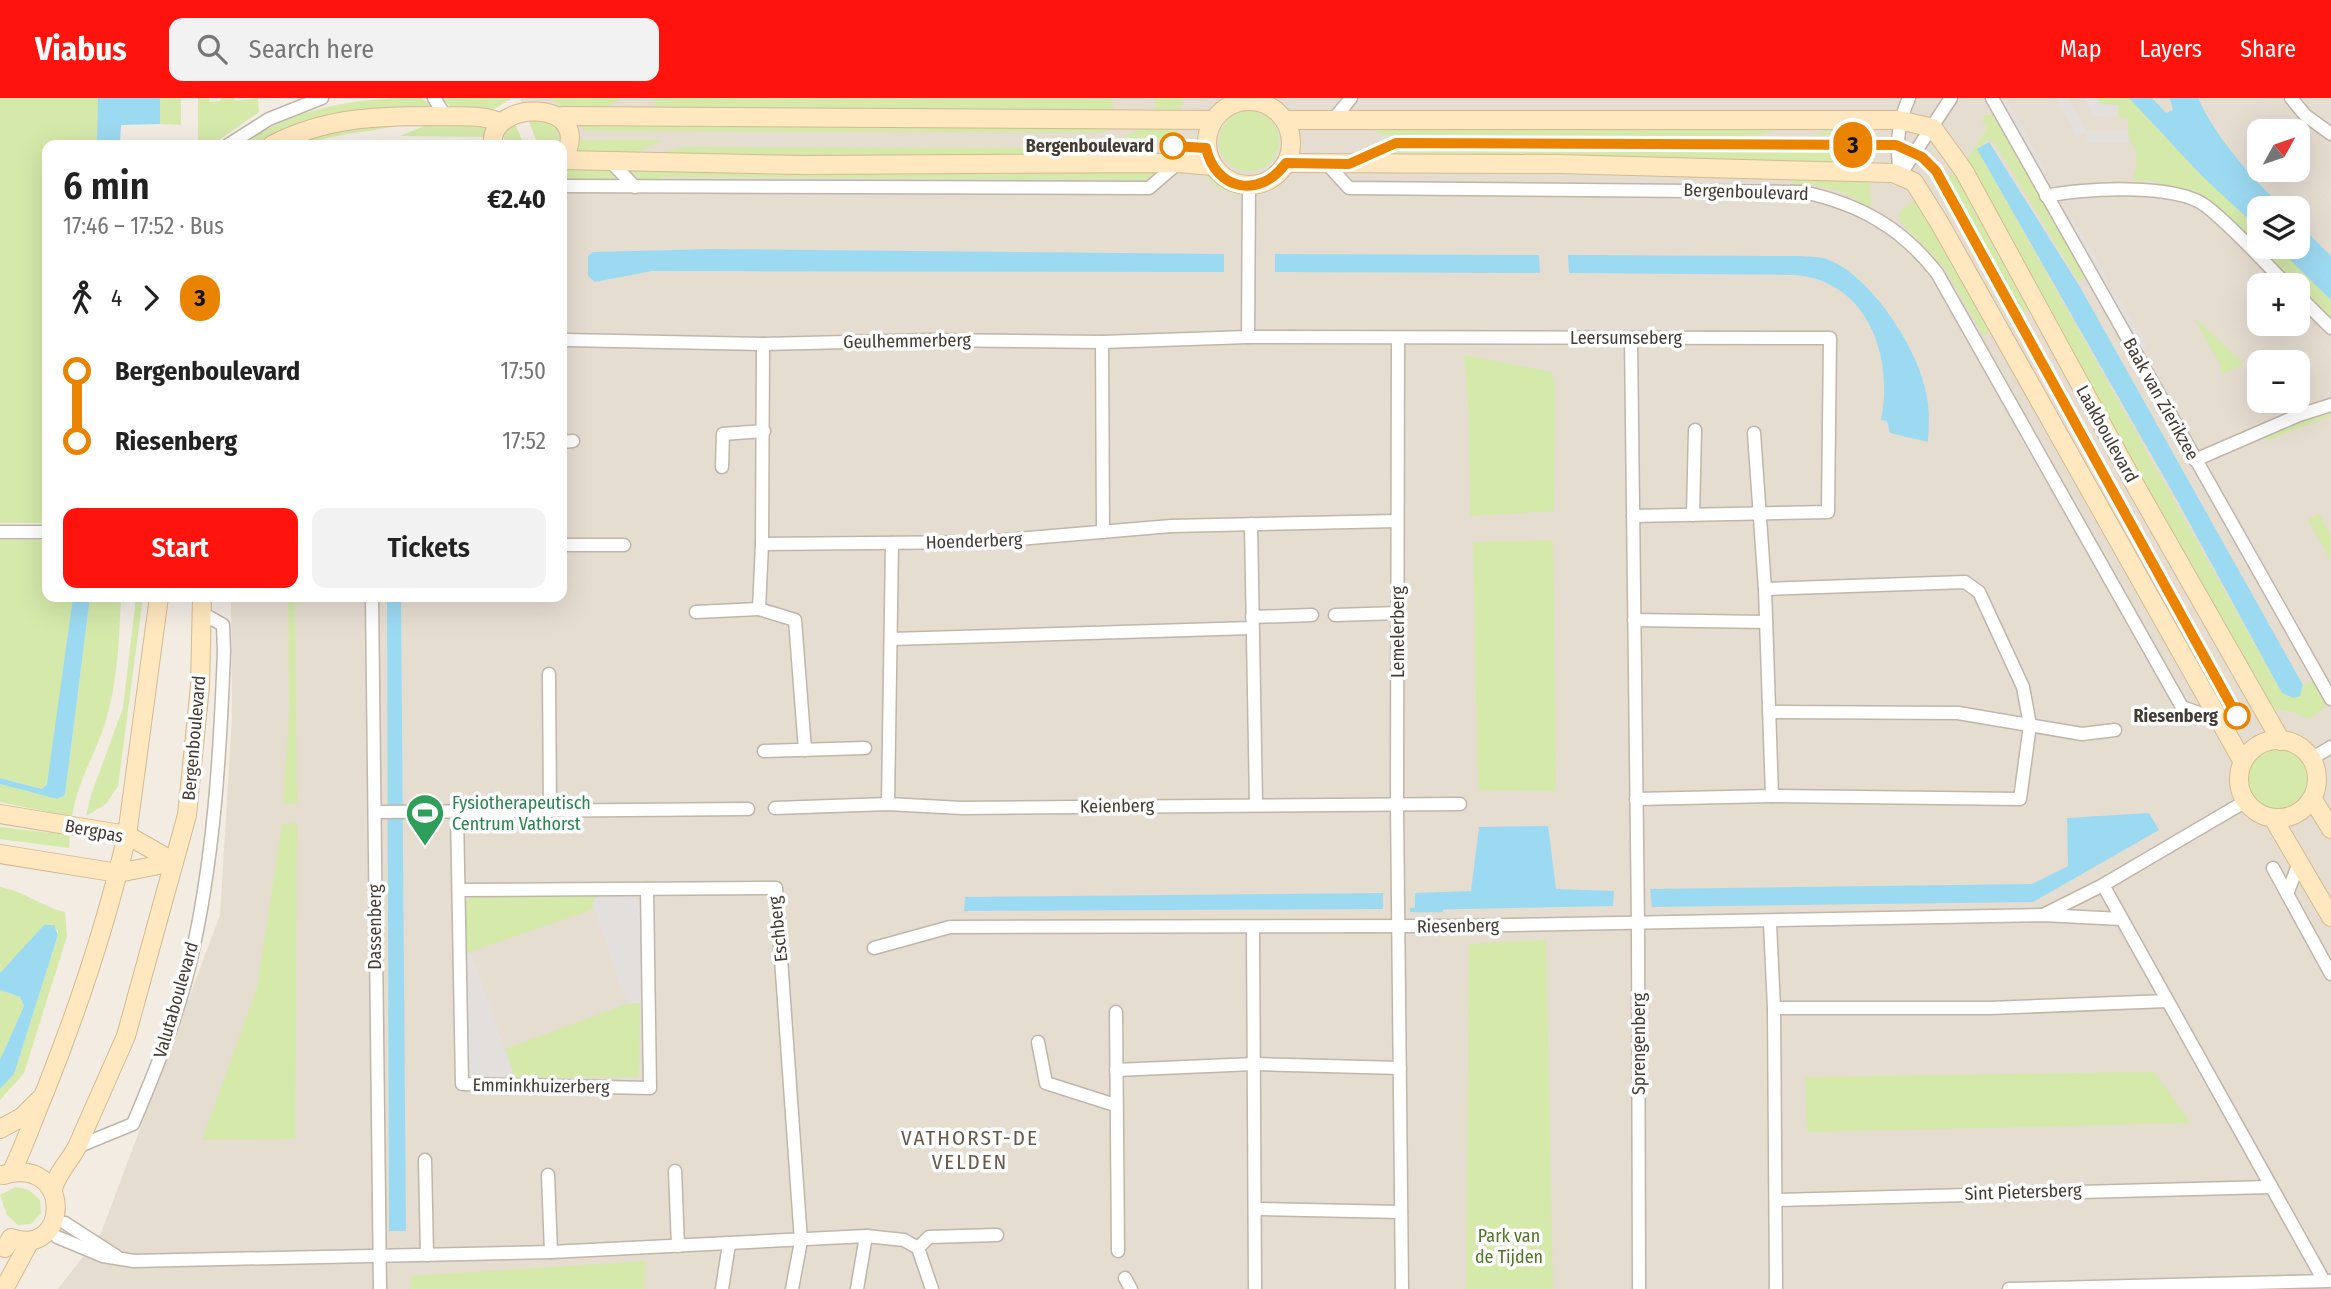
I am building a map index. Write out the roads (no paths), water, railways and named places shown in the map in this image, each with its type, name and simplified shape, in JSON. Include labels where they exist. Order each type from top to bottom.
[{"type":"main road","points":[[1248,99],[1264,103],[1284,120],[1291,140],[1286,163],[1269,181],[1249,186],[1229,181],[1213,166],[1206,148],[1213,120],[1223,110],[1248,99]]},
{"type":"main road","points":[[494,140],[497,121],[510,106],[530,100],[550,105],[562,116],[569,135],[567,142]]},
{"type":"main road","points":[[562,116],[1213,120]]},
{"type":"main road","points":[[284,140],[318,125],[355,118],[446,117],[497,121]]},
{"type":"main road","points":[[1284,120],[1899,120],[1933,128]]},
{"type":"main road","name":"Laakboulevard","points":[[1933,128],[1965,171],[2128,472],[2281,741]]},
{"type":"main road","points":[[567,161],[1178,163],[1213,166]]},
{"type":"main road","name":"Bergenboulevard","points":[[1286,163],[1558,164],[1900,175]]},
{"type":"main road","points":[[1900,175],[1914,183],[1939,222],[2243,762]]},
{"type":"main road","points":[[149,602],[148,611],[153,627]]},
{"type":"main road","points":[[60,1190],[38,1177],[6,1174],[36,1121],[43,1096],[79,1007],[118,873],[127,835],[158,602]]},
{"type":"main road","name":"Bergenboulevard","points":[[174,862],[187,815],[200,686],[202,605]]},
{"type":"main road","points":[[2281,741],[2293,744],[2311,759],[2316,785],[2312,798],[2298,812],[2273,818],[2258,813],[2246,801],[2239,782],[2243,762],[2263,743],[2281,741]]},
{"type":"main road","points":[[2312,798],[2331,829]]},
{"type":"main road","name":"Bergpas","points":[[0,814],[127,835],[174,862]]},
{"type":"main road","points":[[2273,818],[2331,917]]},
{"type":"main road","name":"Bergpas","points":[[0,854],[118,873],[174,862]]},
{"type":"main road","points":[[4,1241],[35,1252],[59,1226],[60,1190],[68,1165],[126,1036],[174,862]]},
{"type":"main road","points":[[0,1129],[22,1117],[43,1096]]},
{"type":"main road","points":[[4,1289],[27,1247]]},
{"type":"street","points":[[235,140],[296,102],[322,98]]},
{"type":"street","points":[[434,98],[446,117]]},
{"type":"street","points":[[1334,119],[1351,98]]},
{"type":"street","points":[[1900,175],[1896,145],[1899,120],[1909,98]]},
{"type":"street","points":[[1900,175],[1951,98]]},
{"type":"street","name":"Baak van Zierikzee","points":[[1992,98],[2331,699]]},
{"type":"street","points":[[2291,98],[2305,115],[2331,134]]},
{"type":"street","points":[[611,162],[635,187]]},
{"type":"street","points":[[567,186],[1149,188],[1178,163]]},
{"type":"street","name":"Bergenboulevard","points":[[1328,165],[1349,188],[1802,192],[1860,208],[1910,241],[1937,273],[2182,707],[2219,720]]},
{"type":"street","points":[[1248,337],[1249,186]]},
{"type":"street","points":[[2046,196],[2071,190],[2181,195],[2204,205],[2275,273]]},
{"type":"street","points":[[2310,307],[2331,328]]},
{"type":"street","name":"Leersumseberg","points":[[1248,337],[1830,338],[1828,512],[1760,514]]},
{"type":"street","name":"Geulhemmerberg","points":[[567,340],[763,344],[932,340],[1102,342],[1248,337]]},
{"type":"street","name":"Lemelerberg","points":[[1398,338],[1397,805],[1402,1289]]},
{"type":"street","name":"Sprengenberg","points":[[1631,338],[1639,1289]]},
{"type":"street","points":[[1102,342],[1103,532]]},
{"type":"street","points":[[759,609],[764,431],[763,344]]},
{"type":"street","points":[[2195,460],[2331,405]]},
{"type":"street","points":[[1693,515],[1695,429]]},
{"type":"street","points":[[722,467],[723,434],[764,431]]},
{"type":"street","points":[[1754,433],[1765,589],[1772,796]]},
{"type":"street","points":[[1633,516],[1760,514]]},
{"type":"street","name":"Hoenderberg","points":[[762,544],[993,541],[1171,526],[1397,521]]},
{"type":"street","points":[[1251,524],[1256,804]]},
{"type":"street","points":[[0,532],[42,532]]},
{"type":"street","points":[[888,804],[892,543]]},
{"type":"street","points":[[567,545],[624,545]]},
{"type":"street","points":[[1636,799],[1772,796],[2020,799],[2030,725],[2023,687],[1979,592],[1965,582],[1765,589]]},
{"type":"street","name":"Dassenberg","points":[[372,602],[380,1289]]},
{"type":"street","name":"Bergenboulevard","points":[[202,605],[223,625],[221,740],[216,812]]},
{"type":"street","points":[[695,612],[759,609],[795,620],[805,750]]},
{"type":"street","points":[[1335,615],[1399,613]]},
{"type":"street","points":[[891,639],[1252,622],[1312,615]]},
{"type":"street","points":[[1634,620],[1766,622]]},
{"type":"street","points":[[549,674],[550,811]]},
{"type":"street","points":[[1769,712],[1958,713],[2082,734],[2115,730]]},
{"type":"street","points":[[2311,759],[2331,747]]},
{"type":"street","points":[[764,751],[866,748]]},
{"type":"street","name":"Riesenberg","points":[[2043,915],[2103,885],[2246,801]]},
{"type":"street","name":"Keienberg","points":[[775,808],[888,804],[962,808],[1460,804]]},
{"type":"street","points":[[375,812],[748,809]]},
{"type":"street","name":"Valutaboulevard","points":[[77,1147],[133,1124],[152,1081],[190,964],[216,812]]},
{"type":"street","name":"Emminkhuizerberg","points":[[457,813],[462,1084],[650,1088],[647,889]]},
{"type":"street","points":[[2287,894],[2299,863]]},
{"type":"street","points":[[2273,868],[2331,974]]},
{"type":"street","points":[[2009,1289],[2327,1281],[2270,1187],[2103,885]]},
{"type":"street","name":"Eschberg","points":[[459,890],[776,888],[801,1241]]},
{"type":"street","name":"Riesenberg","points":[[874,948],[950,927],[1253,928],[1770,923],[2043,915],[2121,919]]},
{"type":"street","points":[[1770,923],[1774,1008],[1776,1289]]},
{"type":"street","points":[[1253,928],[1255,1289]]},
{"type":"street","points":[[1774,1008],[1991,1008],[2167,1001]]},
{"type":"street","points":[[1116,1012],[1118,1251]]},
{"type":"street","points":[[1038,1042],[1046,1083],[1115,1105]]},
{"type":"street","points":[[1116,1070],[1254,1064],[1400,1068]]},
{"type":"street","points":[[425,1160],[427,1255]]},
{"type":"street","points":[[676,1171],[678,1246]]},
{"type":"street","points":[[548,1175],[551,1252]]},
{"type":"street","name":"Sint Pietersberg","points":[[1776,1200],[2270,1187]]},
{"type":"street","points":[[1256,1209],[1401,1212]]},
{"type":"street","points":[[59,1226],[103,1256],[134,1261],[551,1252],[866,1236],[904,1240],[918,1248],[932,1289]]},
{"type":"street","points":[[918,1248],[929,1237],[997,1235]]},
{"type":"street","points":[[857,1289],[866,1236]]},
{"type":"street","points":[[792,1289],[801,1241]]},
{"type":"street","points":[[722,1289],[729,1244]]},
{"type":"water","points":[[98,98],[160,98],[160,124],[121,125],[120,140],[97,140]]},
{"type":"water","points":[[2129,98],[2152,98],[2166,113],[2173,110],[2170,98],[2198,98],[2215,129],[2247,170],[2247,182],[2258,182],[2272,196],[2247,196],[2247,218],[2202,176]]},
{"type":"water","points":[[1989,142],[2080,287],[2303,685],[2300,696],[2294,698],[2282,693],[2172,491],[1977,149]]},
{"type":"water","points":[[2310,235],[2331,256],[2331,300],[2310,279],[2310,273],[2303,273],[2289,259],[2310,259]]},
{"type":"water","points":[[713,249],[1224,254],[1224,272],[652,271],[595,282],[588,276],[588,256],[593,252]]},
{"type":"water","points":[[1275,254],[1539,255],[1540,273],[1275,272]]},
{"type":"water","points":[[1568,255],[1799,256],[1823,258],[1842,267],[1874,295],[1912,352],[1927,395],[1928,442],[1890,433],[1887,421],[1881,420],[1883,372],[1879,348],[1870,326],[1858,307],[1841,291],[1820,280],[1795,275],[1569,273]]},
{"type":"water","points":[[72,602],[89,602],[65,795],[57,799],[0,784],[0,778],[42,789],[47,784]]},
{"type":"water","points":[[387,602],[401,602],[406,1231],[389,1231]]},
{"type":"water","points":[[2149,813],[2159,830],[2033,902],[1652,907],[1650,889],[2032,884],[2068,866],[2067,818]]},
{"type":"water","points":[[1548,826],[1556,889],[1614,891],[1613,906],[1415,910],[1415,893],[1471,891],[1479,827]]},
{"type":"water","points":[[1383,893],[1383,909],[964,911],[965,897]]},
{"type":"water","points":[[44,925],[54,925],[58,935],[14,1074],[0,1089],[0,1060],[24,1006],[20,997],[0,990],[0,973]]},
{"type":"waterway","points":[[1412,910],[1441,910]]},
{"type":"place","name":"Bergenboulevard","points":[[1173,146]]},
{"type":"place","name":"Riesenberg","points":[[2237,716]]},
{"type":"place","name":"Fysiotherapeutisch Centrum Vathorst","points":[[425,847]]},
{"type":"district","name":"VATHORST-DE VELDEN","points":[[970,1150]]},
{"type":"park label","name":"Park van de Tijden","points":[[1509,1246]]}]
